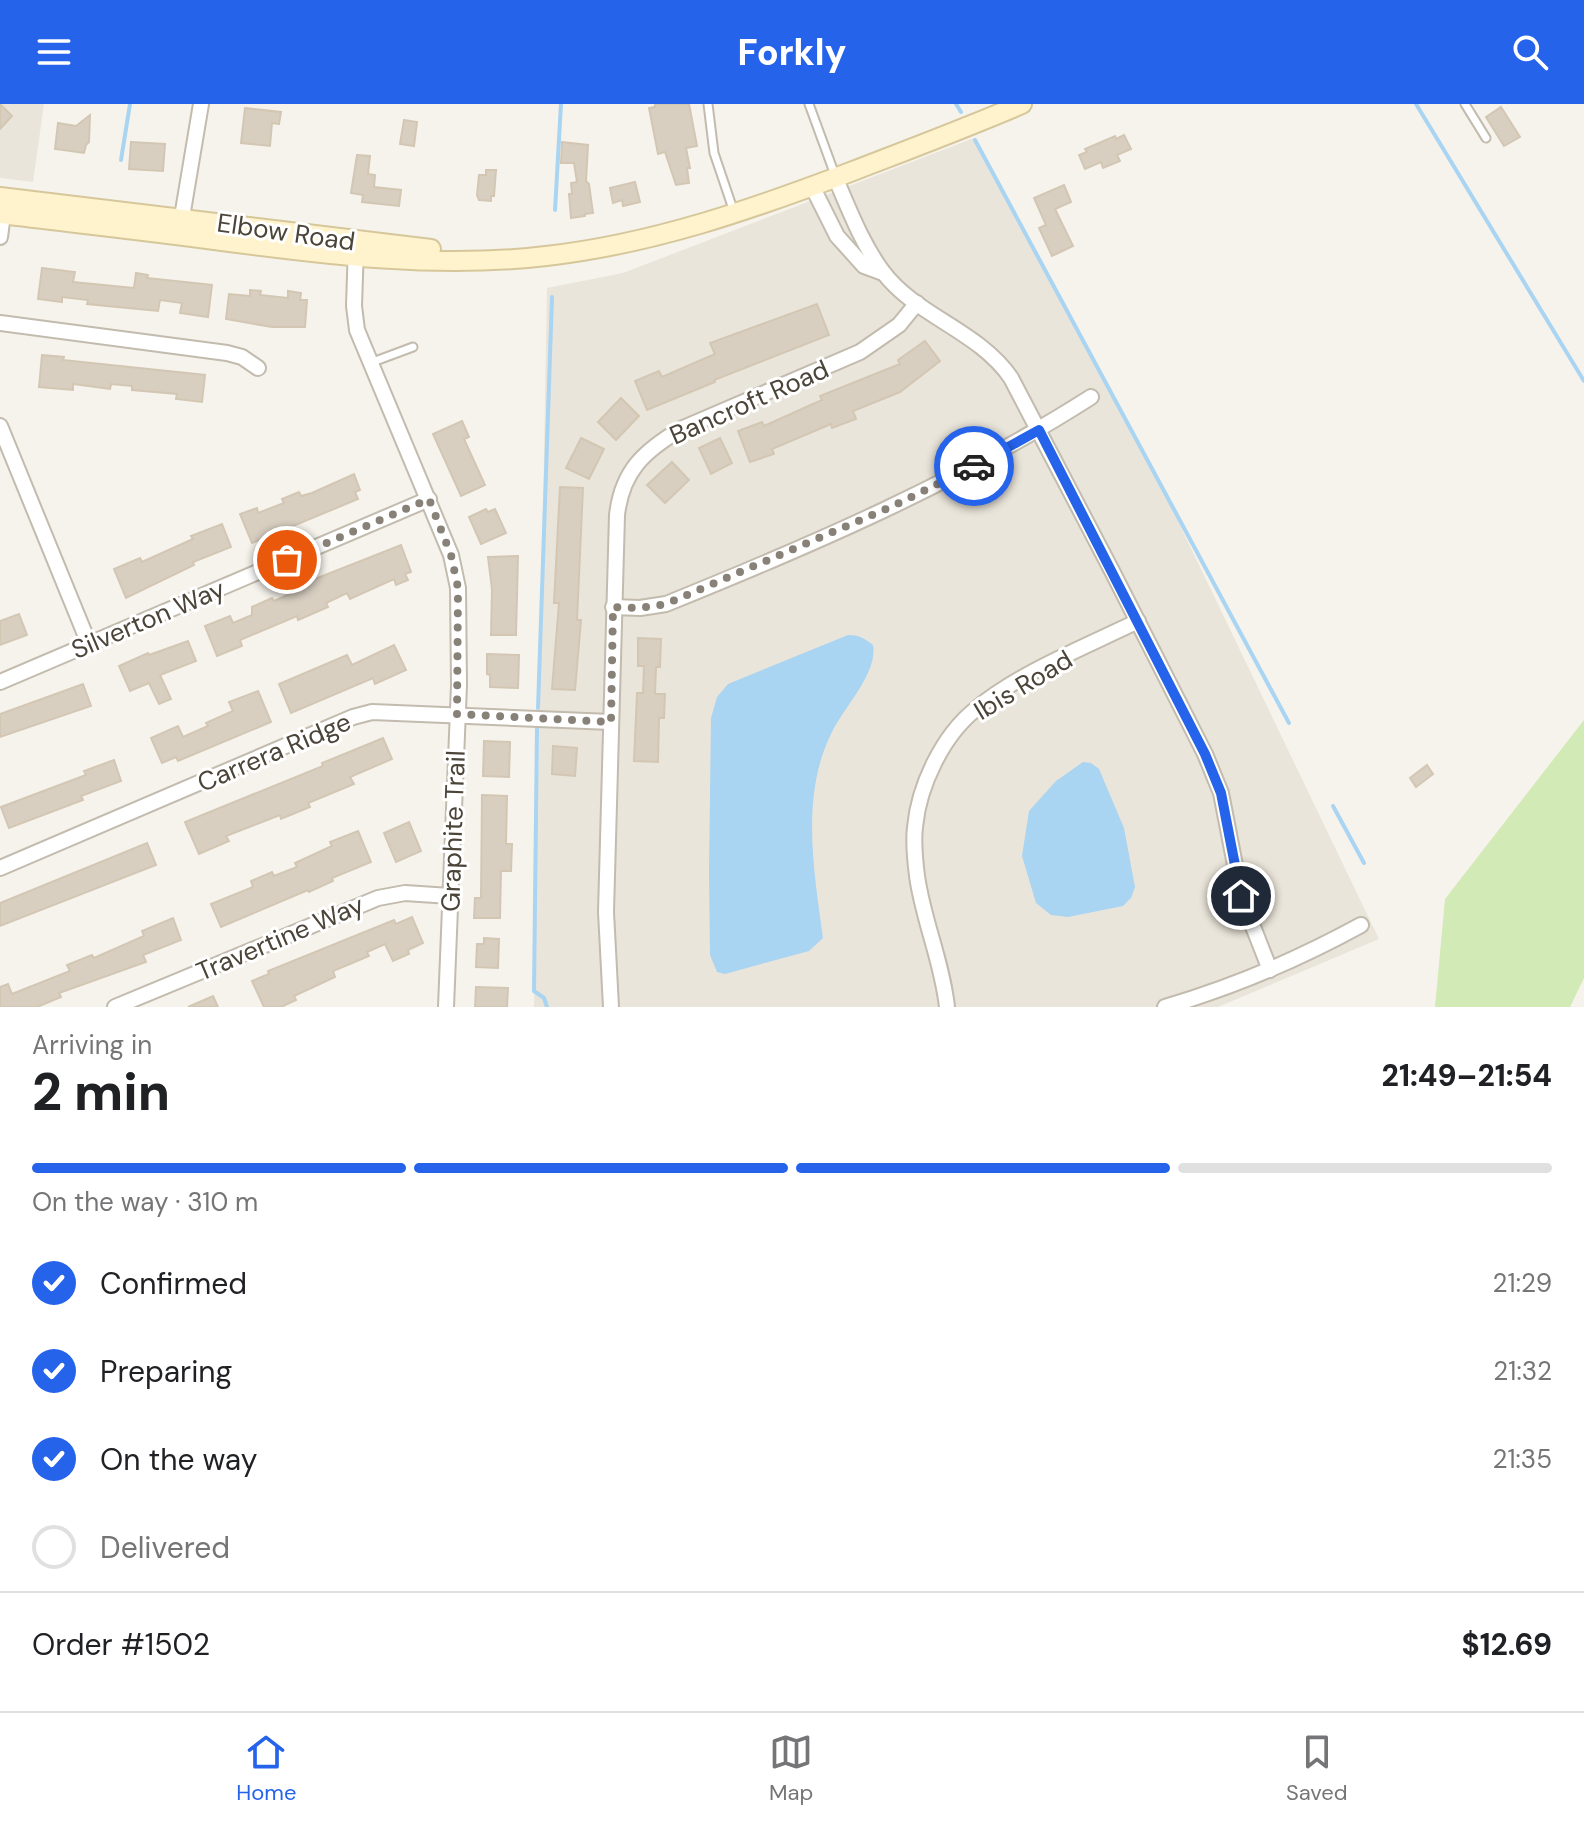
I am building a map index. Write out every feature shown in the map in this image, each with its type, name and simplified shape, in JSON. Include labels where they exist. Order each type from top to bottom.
[{"type":"main road","name":"Elbow Road","points":[[2,206],[90,223],[356,250],[485,260],[549,256],[655,238],[735,214],[1022,104]]},
{"type":"main road","name":"Elbow Road","points":[[2,206],[182,217],[356,250]]},
{"type":"street","points":[[182,217],[201,104]]},
{"type":"street","points":[[835,177],[855,223],[883,273],[917,303],[994,357],[1011,378],[1205,754],[1221,793],[1241,896],[1270,970]]},
{"type":"street","points":[[812,186],[837,236],[864,266],[883,273]]},
{"type":"street","points":[[0,237],[2,206]]},
{"type":"street","name":"Graphite Trail","points":[[356,250],[355,318],[370,363],[451,555],[458,588],[457,714],[446,1007]]},
{"type":"street","name":"Bancroft Road","points":[[611,1007],[606,912],[613,607],[619,501],[624,483],[646,453],[681,429],[860,352],[899,325],[917,303]]},
{"type":"street","points":[[0,323],[227,353],[242,357],[258,368]]},
{"type":"street","points":[[613,607],[640,608],[666,604],[893,506],[1039,430],[1091,397]]},
{"type":"street","points":[[0,426],[89,644]]},
{"type":"street","name":"Silverton Way","points":[[0,682],[429,499]]},
{"type":"street","name":"Ibis Road","points":[[947,1007],[938,955],[923,906],[915,852],[915,826],[923,790],[938,758],[952,734],[975,709],[1032,674],[1138,621]]},
{"type":"street","name":"Carrera Ridge","points":[[0,868],[353,717],[372,712],[611,722]]},
{"type":"street","name":"Travertine Way","points":[[115,1007],[378,898],[405,893],[450,896]]},
{"type":"street","points":[[1165,1007],[1198,998],[1270,970],[1361,925]]},
{"type":"lane","points":[[708,104],[714,153],[735,214]]},
{"type":"lane","points":[[809,104],[835,177]]},
{"type":"lane","points":[[1465,104],[1486,138]]},
{"type":"lane","points":[[370,363],[413,347]]},
{"type":"shaded area","points":[[0,104],[44,104],[33,182],[0,178]]},
{"type":"shaded area","points":[[974,138],[1163,490],[1379,939],[1218,1007],[534,1007],[547,288],[623,273]]},
{"type":"green space","points":[[1584,720],[1584,978],[1570,1007],[1435,1007],[1445,899]]},
{"type":"water","points":[[848,635],[861,637],[873,645],[873,656],[865,678],[832,732],[816,781],[813,860],[823,938],[809,951],[725,974],[717,972],[710,955],[709,873],[711,718],[717,697],[728,684]]},
{"type":"water","points":[[1083,762],[1099,769],[1124,828],[1135,887],[1131,898],[1123,906],[1068,917],[1051,915],[1036,903],[1022,856],[1029,811],[1056,781]]},
{"type":"building","points":[[0,104],[12,116],[0,129]]},
{"type":"building","points":[[655,104],[689,104],[697,146],[686,148],[689,183],[676,185],[665,152],[658,154],[649,108],[655,107]]},
{"type":"building","points":[[1501,107],[1520,137],[1504,146],[1486,117]]},
{"type":"building","points":[[245,108],[281,112],[279,124],[272,123],[270,146],[241,143]]},
{"type":"building","points":[[90,115],[89,142],[84,153],[55,149],[58,123],[76,126]]},
{"type":"building","points":[[404,120],[417,122],[414,146],[400,144]]},
{"type":"building","points":[[1124,135],[1131,149],[1117,155],[1120,161],[1103,168],[1101,162],[1085,169],[1079,155],[1087,152],[1085,149]]},
{"type":"building","points":[[131,142],[165,144],[163,171],[129,169]]},
{"type":"building","points":[[562,142],[588,145],[586,181],[593,213],[585,216],[571,218],[569,194],[572,194],[571,183],[577,182],[574,163],[561,163]]},
{"type":"building","points":[[357,155],[370,156],[368,174],[375,175],[374,187],[401,190],[399,206],[362,202],[363,195],[351,193]]},
{"type":"building","points":[[486,170],[496,170],[491,201],[479,200],[477,195],[479,175],[486,175]]},
{"type":"building","points":[[635,182],[640,202],[623,206],[622,200],[613,203],[610,188]]},
{"type":"building","points":[[1064,185],[1071,202],[1055,209],[1073,246],[1052,256],[1039,228],[1046,225],[1034,198]]},
{"type":"building","points":[[42,268],[75,272],[73,282],[134,288],[136,273],[148,275],[147,278],[212,285],[208,317],[180,313],[182,303],[160,300],[158,311],[87,304],[88,300],[62,297],[62,302],[38,299]]},
{"type":"building","points":[[250,290],[261,291],[260,295],[288,298],[288,291],[301,293],[300,300],[307,300],[305,327],[272,327],[226,319],[229,294],[250,296]]},
{"type":"building","points":[[817,304],[829,335],[647,410],[635,381],[659,371],[662,377],[715,354],[710,343]]},
{"type":"building","points":[[925,341],[940,361],[900,392],[853,411],[856,419],[832,428],[831,424],[772,449],[774,454],[750,462],[738,431],[762,422],[764,426],[822,400],[820,396],[900,364],[898,360]]},
{"type":"building","points":[[42,355],[64,357],[63,360],[205,375],[202,402],[176,399],[177,394],[132,390],[132,386],[111,384],[110,389],[73,384],[73,390],[39,387]]},
{"type":"building","points":[[621,398],[639,416],[616,440],[598,422]]},
{"type":"building","points":[[462,421],[469,437],[464,439],[485,485],[461,496],[433,434]]},
{"type":"building","points":[[581,438],[604,449],[589,479],[566,468]]},
{"type":"building","points":[[720,438],[732,463],[711,474],[699,448]]},
{"type":"building","points":[[672,462],[689,480],[665,503],[647,485]]},
{"type":"building","points":[[354,474],[360,490],[355,492],[358,499],[252,543],[240,514],[257,508],[258,513],[284,503],[282,499],[299,492],[301,496],[312,493]]},
{"type":"building","points":[[560,487],[583,488],[577,620],[581,620],[575,690],[552,689],[559,603],[554,603]]},
{"type":"building","points":[[486,509],[488,512],[495,509],[506,533],[481,544],[469,517]]},
{"type":"building","points":[[222,524],[231,547],[193,562],[194,565],[126,598],[114,569],[140,558],[142,562],[193,539],[191,536]]},
{"type":"building","points":[[401,545],[411,572],[405,574],[408,580],[396,585],[394,579],[350,599],[347,593],[326,603],[328,607],[298,620],[297,616],[240,640],[242,646],[217,656],[205,626],[230,616],[233,623],[252,615],[252,607],[272,598],[274,601],[304,588],[302,584]]},
{"type":"building","points":[[518,556],[516,635],[491,635],[492,589],[488,557]]},
{"type":"building","points":[[19,614],[27,635],[0,645],[0,621]]},
{"type":"building","points":[[638,638],[661,639],[655,694],[665,694],[664,718],[659,718],[658,762],[634,761],[637,693],[643,693],[644,666],[638,666]]},
{"type":"building","points":[[188,641],[196,661],[160,675],[171,699],[159,704],[149,683],[130,691],[119,666]]},
{"type":"building","points":[[394,645],[406,670],[375,684],[373,678],[291,713],[279,684],[347,655],[352,665]]},
{"type":"building","points":[[487,654],[519,655],[518,688],[490,687]]},
{"type":"building","points":[[83,684],[91,706],[0,737],[0,714]]},
{"type":"building","points":[[258,691],[271,722],[178,761],[176,757],[162,763],[151,738],[178,726],[183,737],[233,711],[229,702]]},
{"type":"building","points":[[383,738],[392,759],[350,777],[354,784],[308,803],[310,807],[281,819],[280,815],[226,836],[229,841],[199,854],[185,822]]},
{"type":"building","points":[[484,741],[510,742],[509,777],[483,776]]},
{"type":"building","points":[[553,746],[577,748],[575,776],[552,774]]},
{"type":"building","points":[[114,760],[121,781],[81,796],[83,800],[9,828],[1,807],[86,775],[84,771]]},
{"type":"building","points":[[1427,765],[1433,774],[1416,787],[1410,778]]},
{"type":"building","points":[[482,795],[507,796],[506,844],[512,844],[511,871],[501,871],[500,918],[474,918],[475,898],[481,898]]},
{"type":"building","points":[[409,822],[421,851],[396,862],[384,833]]},
{"type":"building","points":[[358,831],[371,862],[332,878],[333,881],[309,892],[221,927],[211,904],[253,887],[251,881],[272,872],[274,876],[297,867],[295,863],[332,846],[330,842]]},
{"type":"building","points":[[147,843],[156,865],[0,926],[0,903]]},
{"type":"building","points":[[412,917],[423,943],[408,950],[409,954],[393,961],[385,944],[367,952],[369,956],[333,971],[335,977],[294,996],[296,1000],[281,1007],[264,1007],[252,981],[269,974],[268,971],[394,920],[396,924]]},
{"type":"building","points":[[173,918],[181,940],[143,955],[146,962],[59,993],[61,997],[37,1007],[0,1007],[0,987],[8,984],[12,994],[70,971],[67,965],[92,955],[94,958],[144,936],[142,931]]},
{"type":"building","points":[[484,938],[499,939],[498,968],[476,967],[477,944],[484,944]]},
{"type":"building","points":[[476,987],[508,988],[507,1007],[475,1007]]},
{"type":"building","points":[[213,996],[218,1007],[188,1007]]},
{"type":"waterway","points":[[121,160],[130,104]]},
{"type":"waterway","points":[[555,210],[561,104]]},
{"type":"waterway","points":[[956,104],[961,112]]},
{"type":"waterway","points":[[1416,104],[1584,381]]},
{"type":"waterway","points":[[975,140],[1289,723]]},
{"type":"waterway","points":[[538,708],[552,297]]},
{"type":"waterway","points":[[537,728],[534,991],[544,998],[547,1007]]},
{"type":"waterway","points":[[1333,806],[1364,863]]},
{"type":"way so far","points":[[287,560],[429,499],[451,555],[458,588],[457,714],[611,722],[613,607],[640,608],[666,604],[893,506],[974,466]]},
{"type":"route","points":[[974,466],[1039,430],[1205,754],[1221,793],[1230,828],[1241,896]]}]
